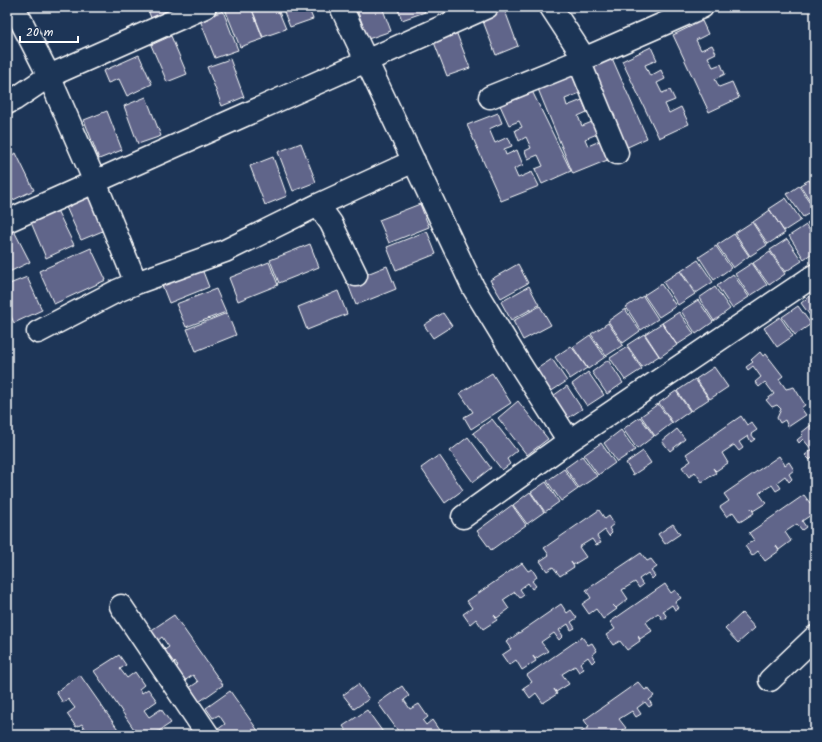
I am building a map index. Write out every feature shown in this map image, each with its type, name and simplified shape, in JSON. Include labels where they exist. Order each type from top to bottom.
[{"type":"street","points":[[14,7],[49,76],[95,182],[136,283]]},
{"type":"street","points":[[7,103],[49,76],[205,7]]},
{"type":"street","points":[[341,7],[474,287],[521,366],[569,441]]},
{"type":"street","points":[[7,221],[487,7]]},
{"type":"street","points":[[551,7],[581,53],[579,61],[617,153]]},
{"type":"street","points":[[490,97],[579,61],[702,7]]},
{"type":"street","points":[[38,332],[117,291],[225,251],[318,205],[414,161]]},
{"type":"street","points":[[318,205],[331,223],[356,275]]},
{"type":"street","points":[[463,517],[569,441],[815,275]]},
{"type":"street","points":[[120,606],[208,735]]},
{"type":"street","points":[[770,680],[815,637]]},
{"type":"building","points":[[147,7],[173,7],[174,9],[151,18]]},
{"type":"building","points":[[229,7],[251,7],[263,39],[240,47],[225,9]]},
{"type":"building","points":[[251,7],[277,7],[286,29],[263,37]]},
{"type":"building","points":[[282,7],[308,7],[313,19],[290,27]]},
{"type":"building","points":[[356,7],[382,7],[391,31],[368,39]]},
{"type":"building","points":[[397,7],[423,7],[425,12],[402,20]]},
{"type":"building","points":[[504,8],[518,46],[496,55],[481,16]]},
{"type":"building","points":[[223,11],[238,50],[215,58],[200,20]]},
{"type":"building","points":[[702,21],[708,34],[696,40],[701,50],[712,45],[716,53],[708,57],[713,67],[721,64],[725,74],[715,79],[719,87],[732,82],[739,98],[709,112],[673,35]]},
{"type":"building","points":[[455,29],[470,68],[447,76],[432,37]]},
{"type":"building","points":[[171,36],[187,74],[167,82],[151,45]]},
{"type":"building","points":[[651,47],[657,60],[645,65],[650,76],[661,70],[665,79],[657,83],[662,93],[670,90],[675,100],[665,104],[669,113],[681,107],[689,124],[659,138],[622,61]]},
{"type":"building","points":[[139,55],[152,84],[127,96],[119,79],[108,83],[103,71]]},
{"type":"building","points":[[612,58],[647,138],[619,151],[586,70]]},
{"type":"building","points":[[230,59],[244,97],[222,106],[207,67]]},
{"type":"building","points":[[572,75],[580,93],[565,99],[567,106],[582,100],[587,112],[578,116],[582,126],[592,122],[597,134],[585,139],[588,146],[602,140],[610,159],[573,174],[538,89]]},
{"type":"building","points":[[532,91],[571,171],[542,184],[535,169],[543,166],[538,155],[528,159],[525,151],[531,148],[526,137],[519,141],[515,130],[522,127],[519,121],[509,125],[499,103]]},
{"type":"building","points":[[146,97],[161,136],[138,144],[124,106]]},
{"type":"building","points":[[107,111],[122,150],[99,159],[84,120]]},
{"type":"building","points":[[498,113],[502,123],[489,129],[495,143],[508,137],[512,146],[504,149],[506,155],[517,150],[523,165],[514,169],[518,178],[532,172],[539,186],[501,201],[467,125]]},
{"type":"building","points":[[301,143],[316,182],[293,191],[278,152]]},
{"type":"building","points":[[16,153],[34,190],[7,203],[7,157]]},
{"type":"building","points":[[273,157],[287,196],[265,205],[250,166]]},
{"type":"building","points":[[809,180],[815,189],[815,208],[800,185]]},
{"type":"building","points":[[799,186],[815,210],[803,217],[787,194]]},
{"type":"building","points":[[91,196],[105,230],[81,240],[66,207]]},
{"type":"building","points":[[786,198],[801,220],[784,231],[769,209]]},
{"type":"building","points":[[420,204],[429,227],[389,243],[379,220]]},
{"type":"building","points":[[56,208],[74,245],[46,258],[30,220]]},
{"type":"building","points":[[770,210],[785,233],[768,244],[753,222]]},
{"type":"building","points":[[815,217],[815,235],[807,223]]},
{"type":"building","points":[[752,222],[767,245],[750,256],[735,233]]},
{"type":"building","points":[[806,225],[815,239],[815,251],[804,259],[789,236]]},
{"type":"building","points":[[12,227],[30,262],[7,273],[7,230]]},
{"type":"building","points":[[427,231],[436,254],[396,270],[387,247]]},
{"type":"building","points":[[734,234],[749,256],[733,268],[717,245]]},
{"type":"building","points":[[787,239],[802,261],[785,272],[770,250]]},
{"type":"building","points":[[310,244],[319,267],[279,283],[270,260]]},
{"type":"building","points":[[716,246],[731,268],[714,280],[699,257]]},
{"type":"building","points":[[91,248],[106,280],[54,304],[39,271]]},
{"type":"building","points":[[770,252],[785,274],[769,285],[753,263]]},
{"type":"building","points":[[698,260],[713,282],[696,293],[681,271]]},
{"type":"building","points":[[269,262],[278,285],[238,301],[229,278]]},
{"type":"building","points":[[752,263],[767,285],[750,296],[735,274]]},
{"type":"building","points":[[200,264],[209,287],[169,303],[160,280]]},
{"type":"building","points":[[518,264],[528,283],[501,298],[490,280]]},
{"type":"building","points":[[387,266],[396,289],[356,305],[347,282]]},
{"type":"building","points":[[680,271],[695,294],[678,305],[663,282]]},
{"type":"building","points":[[733,274],[749,297],[732,308],[717,286]]},
{"type":"building","points":[[27,277],[42,310],[14,323],[7,308],[7,285]]},
{"type":"building","points":[[661,284],[676,306],[659,317],[644,295]]},
{"type":"building","points":[[529,286],[539,305],[511,320],[501,302]]},
{"type":"building","points":[[715,287],[730,309],[714,321],[699,298]]},
{"type":"building","points":[[216,289],[226,312],[186,327],[176,304]]},
{"type":"building","points":[[338,291],[347,314],[307,330],[298,307]]},
{"type":"building","points":[[815,292],[815,320],[814,321],[801,303]]},
{"type":"building","points":[[643,296],[658,319],[641,330],[626,307]]},
{"type":"building","points":[[698,300],[713,322],[696,334],[681,311]]},
{"type":"building","points":[[540,306],[551,325],[523,340],[513,321]]},
{"type":"building","points":[[798,306],[811,324],[795,335],[782,317]]},
{"type":"building","points":[[625,309],[640,331],[623,343],[608,321]]},
{"type":"building","points":[[679,312],[694,334],[677,345],[662,323]]},
{"type":"building","points":[[227,313],[236,335],[196,351],[187,329]]},
{"type":"building","points":[[443,313],[452,326],[433,338],[424,325]]},
{"type":"building","points":[[780,317],[793,336],[777,347],[764,328]]},
{"type":"building","points":[[608,323],[623,345],[606,356],[591,334]]},
{"type":"building","points":[[662,323],[677,345],[660,357],[645,334]]},
{"type":"building","points":[[644,334],[659,356],[642,367],[627,345]]},
{"type":"building","points":[[590,335],[605,357],[588,369],[573,347]]},
{"type":"building","points":[[571,346],[587,368],[570,379],[555,357]]},
{"type":"building","points":[[627,347],[642,369],[625,380],[610,358]]},
{"type":"building","points":[[760,352],[763,356],[766,354],[783,376],[779,379],[786,389],[794,387],[805,405],[801,408],[806,415],[788,427],[785,420],[780,423],[777,418],[781,409],[777,405],[772,407],[766,400],[774,394],[765,382],[759,387],[755,382],[761,377],[753,366],[748,370],[746,367],[753,362],[751,360]]},
{"type":"building","points":[[552,359],[567,381],[550,392],[535,370]]},
{"type":"building","points":[[608,360],[623,383],[607,394],[592,372]]},
{"type":"building","points":[[714,367],[728,387],[710,399],[696,379]]},
{"type":"building","points":[[588,372],[604,395],[587,406],[572,384]]},
{"type":"building","points":[[492,373],[511,403],[471,429],[464,417],[473,412],[460,393]]},
{"type":"building","points":[[695,379],[709,399],[691,411],[677,391]]},
{"type":"building","points":[[567,386],[582,409],[565,420],[550,398]]},
{"type":"building","points":[[676,391],[690,411],[673,423],[659,403]]},
{"type":"building","points":[[518,401],[548,439],[527,455],[498,418]]},
{"type":"building","points":[[658,404],[672,423],[655,436],[641,416]]},
{"type":"building","points":[[741,416],[747,425],[751,422],[757,430],[751,434],[755,439],[751,442],[748,436],[739,442],[743,448],[739,451],[734,445],[722,453],[728,463],[716,471],[713,468],[716,473],[702,482],[695,472],[689,477],[682,467],[691,461],[686,454]]},
{"type":"building","points":[[640,417],[654,436],[637,449],[623,429]]},
{"type":"building","points":[[492,419],[517,451],[507,459],[510,464],[502,470],[473,433]]},
{"type":"building","points":[[811,425],[814,429],[815,428],[815,455],[810,460],[805,455],[812,450],[803,439],[799,443],[797,440],[803,435],[801,433]]},
{"type":"building","points":[[677,429],[685,439],[670,451],[662,441]]},
{"type":"building","points":[[621,430],[635,450],[617,462],[604,443]]},
{"type":"building","points":[[468,437],[491,468],[473,482],[450,451]]},
{"type":"building","points":[[601,443],[615,463],[598,475],[584,455]]},
{"type":"building","points":[[643,451],[651,463],[633,475],[626,463]]},
{"type":"building","points":[[439,455],[463,490],[445,503],[421,468]]},
{"type":"building","points":[[582,456],[597,476],[579,488],[565,468]]},
{"type":"building","points":[[779,456],[785,465],[789,462],[794,470],[789,474],[792,479],[789,482],[785,476],[777,482],[781,488],[776,491],[772,485],[759,493],[766,503],[753,511],[751,508],[754,513],[740,522],[733,512],[727,517],[720,507],[729,501],[724,494]]},
{"type":"building","points":[[564,469],[578,489],[561,501],[547,481]]},
{"type":"building","points":[[546,482],[559,502],[545,512],[531,492]]},
{"type":"building","points":[[530,492],[544,512],[527,524],[513,505]]},
{"type":"building","points":[[804,495],[810,503],[815,502],[815,520],[811,515],[802,521],[806,527],[802,530],[797,524],[785,532],[791,541],[779,550],[776,546],[779,551],[765,561],[758,551],[752,556],[745,546],[754,540],[749,533]]},
{"type":"building","points":[[512,505],[526,525],[491,550],[477,531]]},
{"type":"building","points":[[599,510],[605,519],[609,516],[614,524],[609,528],[612,533],[609,536],[605,530],[597,536],[601,543],[596,545],[592,539],[579,547],[586,557],[573,565],[571,562],[574,567],[560,576],[553,567],[547,571],[540,561],[549,555],[544,548]]},
{"type":"building","points":[[673,524],[680,534],[665,544],[658,534]]},
{"type":"building","points":[[641,553],[647,561],[651,559],[657,567],[651,571],[655,576],[652,579],[648,573],[639,579],[643,585],[639,588],[635,582],[622,590],[628,599],[616,608],[617,609],[603,619],[596,609],[589,614],[582,604],[591,598],[586,590]]},
{"type":"building","points":[[522,563],[528,571],[532,569],[537,577],[532,581],[536,586],[532,589],[528,583],[520,589],[524,595],[520,598],[515,592],[503,600],[509,609],[497,618],[494,615],[497,620],[483,629],[476,619],[470,624],[463,614],[472,608],[467,601]]},
{"type":"building","points":[[665,584],[671,593],[675,590],[681,598],[675,602],[679,608],[675,610],[672,605],[663,611],[667,617],[663,620],[658,613],[646,622],[652,631],[640,639],[638,636],[640,641],[627,650],[620,641],[613,645],[606,635],[615,629],[610,622]]},
{"type":"building","points":[[561,604],[567,613],[571,610],[577,618],[571,622],[575,628],[571,630],[568,624],[559,630],[563,636],[559,640],[554,633],[541,642],[548,651],[535,659],[533,656],[536,661],[522,670],[516,660],[509,665],[502,655],[511,649],[506,642]]},
{"type":"building","points":[[742,613],[755,628],[738,643],[725,629]]},
{"type":"building","points":[[174,615],[223,685],[196,704],[186,690],[198,682],[193,675],[180,684],[171,671],[178,666],[175,662],[170,667],[160,653],[169,647],[162,637],[157,641],[150,631]]},
{"type":"building","points":[[582,637],[588,645],[592,643],[597,651],[592,655],[595,660],[592,663],[588,657],[580,663],[584,669],[579,672],[575,666],[562,674],[569,684],[556,692],[554,689],[557,694],[543,703],[536,693],[530,698],[523,688],[532,682],[527,675]]},
{"type":"building","points":[[119,655],[126,665],[120,669],[127,678],[135,672],[144,685],[139,689],[142,693],[148,689],[157,701],[144,710],[149,717],[161,709],[171,723],[153,735],[138,735],[94,671]]},
{"type":"building","points":[[80,675],[122,735],[80,735],[78,732],[84,728],[82,724],[76,727],[67,714],[75,708],[68,699],[63,703],[56,692]]},
{"type":"building","points":[[638,682],[645,690],[648,688],[654,696],[649,700],[652,705],[649,707],[645,702],[637,708],[641,714],[636,717],[632,711],[619,719],[626,728],[616,735],[581,735],[580,733],[589,727],[584,720]]},
{"type":"building","points":[[358,684],[369,699],[354,709],[343,695]]},
{"type":"building","points":[[402,686],[409,696],[404,700],[410,709],[419,704],[428,717],[423,721],[426,725],[432,720],[441,733],[438,735],[401,735],[378,703]]},
{"type":"building","points":[[230,691],[261,735],[220,735],[217,730],[225,724],[219,715],[213,718],[206,708]]},
{"type":"building","points":[[367,710],[385,735],[358,735],[356,732],[349,735],[343,726]]}]
